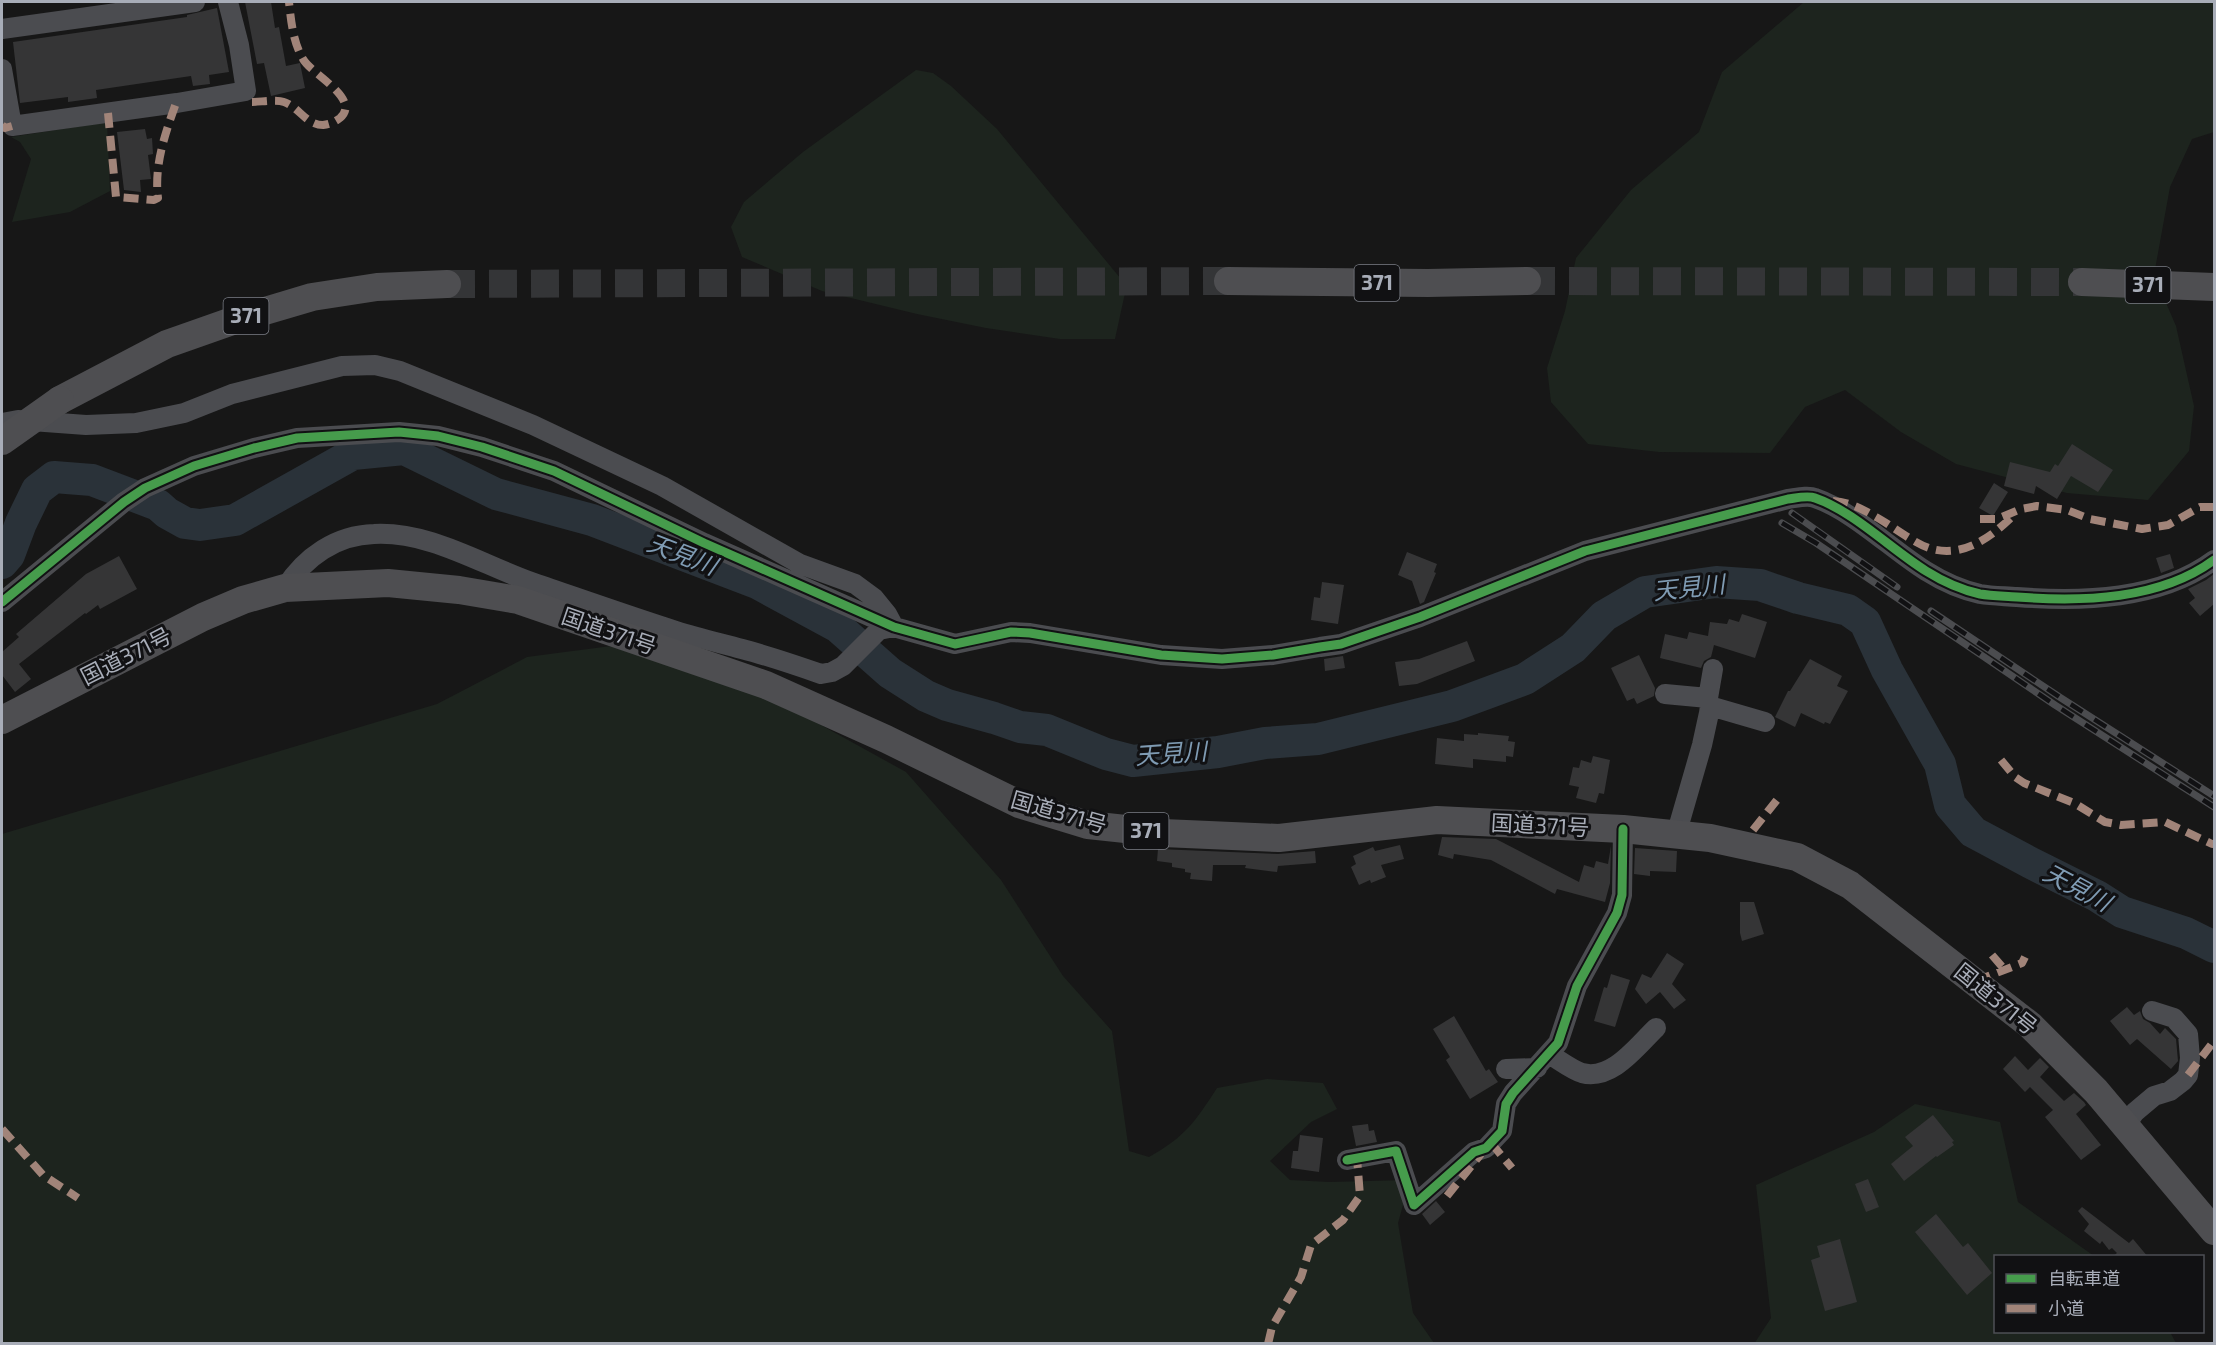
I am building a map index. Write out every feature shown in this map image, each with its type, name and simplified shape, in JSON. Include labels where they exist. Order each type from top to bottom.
[{"type":"highway","name":"371","points":[[1227,281],[1428,283],[1527,281]]},
{"type":"highway","name":"371","points":[[2082,282],[2214,287]]},
{"type":"highway","name":"371","points":[[2,441],[60,400],[167,344],[238,319],[312,297],[377,287],[447,284]]},
{"type":"highway","name":"国道371号","points":[[2,720],[204,617],[243,600],[285,588],[388,583],[459,590],[518,600],[766,685],[877,734],[1018,804],[1088,825],[1163,834],[1279,838],[1437,820],[1623,829],[1710,838],[1797,857],[1851,885],[2030,1025],[2096,1091],[2214,1231]]},
{"type":"street","points":[[2,29],[195,2]]},
{"type":"street","points":[[2,69],[12,126],[246,91],[239,45],[228,2]]},
{"type":"street","points":[[2,423],[18,420],[86,425],[136,423],[184,413],[232,394],[342,366],[375,365],[400,371],[533,425],[662,486],[800,564],[855,584],[874,598],[887,614],[886,629],[843,666],[832,672],[820,674],[678,632],[519,578],[432,542],[402,535],[372,534],[341,540],[325,547],[296,571],[285,588]]},
{"type":"street","points":[[2,602],[124,502],[145,488],[213,459],[297,438],[399,432],[438,436],[482,447],[554,471],[886,629],[955,644],[1011,632],[1030,633],[1161,655],[1222,659],[1273,655],[1341,644],[1484,593],[1585,551],[1788,499],[1814,497],[1884,540],[1926,571],[1952,585],[1980,594],[2055,600],[2119,594],[2159,587],[2198,572],[2214,560]]},
{"type":"street","points":[[1676,835],[1702,745],[1713,669]]},
{"type":"street","points":[[1665,694],[1709,702],[1765,722]]},
{"type":"street","points":[[1347,1160],[1396,1151],[1414,1205],[1474,1152],[1486,1148],[1502,1131],[1506,1104],[1513,1093],[1558,1043],[1577,986],[1617,913],[1624,878],[1623,829]]},
{"type":"street","points":[[2125,1126],[2135,1112],[2154,1096],[2170,1091],[2183,1082],[2188,1075],[2190,1058],[2188,1034],[2174,1018],[2152,1011]]},
{"type":"street","points":[[1506,1069],[1543,1061],[1582,1073],[1605,1073],[1623,1060],[1656,1028]]},
{"type":"shaded area","points":[[1804,2],[2214,2],[2214,132],[2192,139],[2170,187],[2154,275],[2176,326],[2194,406],[2189,451],[2148,500],[2067,493],[1956,464],[1901,432],[1845,390],[1805,407],[1770,453],[1659,452],[1588,444],[1551,402],[1547,368],[1565,311],[1576,258],[1631,190],[1699,132],[1722,72]]},
{"type":"shaded area","points":[[916,70],[933,73],[951,86],[997,129],[1121,279],[1125,293],[1115,339],[1060,339],[986,328],[917,314],[822,291],[742,257],[731,227],[744,202],[803,152]]},
{"type":"shaded area","points":[[107,122],[110,191],[70,212],[12,222],[31,159],[20,142],[11,137]]},
{"type":"shaded area","points":[[611,646],[715,676],[810,719],[906,772],[1001,880],[1063,976],[1112,1031],[1129,1151],[1149,1157],[1172,1143],[1195,1120],[1217,1088],[1267,1079],[1323,1083],[1337,1109],[1311,1122],[1270,1161],[1290,1180],[1329,1182],[1410,1180],[1398,1223],[1413,1313],[1434,1343],[2,1344],[2,834],[437,704],[527,657]]},
{"type":"shaded area","points":[[1915,1104],[2000,1122],[2018,1202],[2093,1255],[1994,1255],[1994,1333],[2171,1333],[2176,1343],[1754,1344],[1771,1318],[1756,1185],[1874,1132]]},
{"type":"building","points":[[245,2],[271,2],[275,28],[279,27],[286,66],[300,63],[305,88],[271,96],[264,63],[257,64]]},
{"type":"building","points":[[217,8],[229,72],[209,75],[210,84],[193,86],[191,76],[96,90],[97,98],[68,102],[68,97],[20,103],[13,42],[187,17],[187,15]]},
{"type":"building","points":[[145,129],[147,139],[152,138],[153,154],[148,155],[151,179],[140,180],[141,192],[124,190],[117,132]]},
{"type":"building","points":[[2072,444],[2113,470],[2098,492],[2071,476],[2057,499],[2036,486],[2034,494],[2004,486],[2010,462],[2050,472],[2055,464],[2058,466]]},
{"type":"building","points":[[1994,483],[2008,492],[1993,516],[1979,508]]},
{"type":"building","points":[[1407,552],[1437,564],[1434,572],[1436,573],[1424,602],[1420,604],[1412,581],[1398,575]]},
{"type":"building","points":[[2170,554],[2174,568],[2161,573],[2156,558]]},
{"type":"building","points":[[119,556],[137,589],[100,609],[98,605],[85,613],[19,664],[31,679],[15,692],[2,675],[2,652],[19,637],[16,634],[86,574]]},
{"type":"building","points":[[2214,574],[2214,604],[2200,616],[2189,603],[2195,598],[2188,589]]},
{"type":"building","points":[[1322,582],[1344,585],[1338,624],[1311,620],[1314,597],[1320,598]]},
{"type":"building","points":[[1742,614],[1767,622],[1755,658],[1714,645],[1711,657],[1704,661],[1701,668],[1660,658],[1665,634],[1687,639],[1689,632],[1708,636],[1710,622],[1727,624],[1729,619],[1739,622]]},
{"type":"building","points":[[1467,641],[1475,661],[1417,684],[1399,686],[1395,662],[1419,659]]},
{"type":"building","points":[[1639,655],[1655,688],[1654,696],[1637,704],[1634,698],[1627,701],[1611,668]]},
{"type":"building","points":[[1343,656],[1345,668],[1325,671],[1324,659]]},
{"type":"building","points":[[1810,659],[1842,676],[1837,686],[1848,691],[1830,724],[1825,722],[1824,724],[1801,713],[1795,727],[1775,717],[1788,691]]},
{"type":"building","points":[[1478,733],[1509,736],[1508,741],[1515,742],[1513,757],[1506,756],[1506,762],[1473,759],[1473,768],[1435,764],[1437,738],[1464,741],[1464,734],[1478,735]]},
{"type":"building","points":[[1593,756],[1610,760],[1604,794],[1599,793],[1596,803],[1576,798],[1579,787],[1569,785],[1573,767],[1579,768],[1581,760],[1591,763]]},
{"type":"building","points":[[1442,837],[1496,839],[1579,882],[1584,865],[1594,868],[1596,861],[1608,864],[1611,846],[1610,883],[1605,902],[1557,889],[1555,894],[1491,860],[1454,854],[1453,859],[1438,855]]},
{"type":"building","points":[[1400,845],[1404,859],[1381,865],[1386,877],[1359,885],[1351,867],[1356,864],[1353,856],[1373,847],[1375,851]]},
{"type":"building","points":[[1635,848],[1677,851],[1676,872],[1650,871],[1650,876],[1634,874]]},
{"type":"building","points":[[1158,849],[1278,854],[1315,851],[1316,863],[1278,866],[1277,872],[1245,868],[1246,865],[1213,865],[1212,881],[1190,879],[1191,873],[1185,872],[1185,869],[1172,867],[1172,863],[1157,861]]},
{"type":"building","points":[[1740,902],[1754,902],[1764,934],[1742,941]]},
{"type":"building","points":[[1667,953],[1684,964],[1672,984],[1686,1000],[1674,1009],[1660,992],[1646,1004],[1635,989],[1642,974],[1651,978]]},
{"type":"building","points":[[1611,974],[1630,980],[1615,1027],[1594,1021],[1604,987],[1607,988]]},
{"type":"building","points":[[2127,1007],[2134,1015],[2140,1011],[2143,1019],[2160,1034],[2165,1028],[2176,1039],[2178,1061],[2171,1069],[2137,1039],[2130,1045],[2110,1021]]},
{"type":"building","points":[[1454,1016],[1486,1071],[1489,1069],[1498,1082],[1470,1099],[1446,1060],[1450,1057],[1433,1029]]},
{"type":"building","points":[[2015,1056],[2028,1070],[2040,1058],[2049,1067],[2040,1077],[2064,1101],[2074,1093],[2084,1102],[2086,1105],[2076,1114],[2101,1145],[2081,1160],[2045,1117],[2053,1110],[2030,1087],[2025,1092],[2003,1069]]},
{"type":"building","points":[[1933,1115],[1954,1141],[1952,1142],[1954,1145],[1904,1181],[1891,1164],[1913,1146],[1905,1137]]},
{"type":"building","points":[[1368,1124],[1369,1131],[1374,1130],[1377,1142],[1356,1146],[1352,1126]]},
{"type":"building","points":[[1300,1135],[1323,1138],[1319,1172],[1291,1168],[1293,1151],[1298,1151]]},
{"type":"building","points":[[1868,1179],[1879,1207],[1866,1212],[1855,1184]]},
{"type":"building","points":[[1436,1201],[1445,1212],[1430,1225],[1422,1214]]},
{"type":"building","points":[[2082,1207],[2129,1243],[2133,1239],[2146,1255],[2114,1255],[2117,1253],[2112,1248],[2109,1250],[2102,1241],[2100,1244],[2084,1231],[2089,1224],[2078,1211]]},
{"type":"building","points":[[1936,1214],[1963,1247],[1968,1243],[1992,1273],[1967,1295],[1915,1232]]},
{"type":"building","points":[[1840,1239],[1857,1302],[1825,1311],[1811,1260],[1820,1257],[1817,1246]]},
{"type":"waterway","name":"天見川","points":[[2,563],[9,555],[37,490],[54,477],[92,480],[158,505],[185,523],[200,525],[235,520],[353,454],[404,449],[496,494],[592,520],[757,583],[838,627],[890,673],[926,696],[947,705],[1020,727],[1047,730],[1106,754],[1133,761],[1218,752],[1265,743],[1318,739],[1452,706],[1525,679],[1573,648],[1604,616],[1645,592],[1716,582],[1760,585],[1798,598],[1848,610],[1865,622],[1887,670],[1940,764],[1950,805],[1973,832],[2097,896],[2122,912],[2186,933],[2214,947]]},
{"type":"tunnel","points":[[447,284],[1228,281]]},
{"type":"tunnel","points":[[1527,281],[2082,282]]},
{"type":"railway","points":[[1792,513],[1897,587]]},
{"type":"railway","points":[[1782,523],[1816,543],[2055,705],[2214,807]]},
{"type":"railway","points":[[1931,611],[2214,796]]},
{"type":"marked path","points":[[252,102],[281,101],[289,104],[312,122],[323,125],[340,118],[345,111],[345,103],[340,95],[303,59],[293,31],[289,2]]},
{"type":"marked path","points":[[108,113],[116,197],[154,200],[158,198],[161,150],[176,103]]},
{"type":"marked path","points":[[2,125],[5,128],[12,126]]},
{"type":"marked path","points":[[1833,501],[1856,506],[1919,543],[1944,551],[1978,543],[2016,513]]},
{"type":"marked path","points":[[1980,519],[1997,519],[2021,509],[2037,506],[2067,510],[2090,519],[2142,529],[2168,525],[2200,507],[2214,507]]},
{"type":"marked path","points":[[2001,760],[2015,777],[2024,783],[2074,803],[2105,822],[2121,825],[2165,822],[2212,844],[2214,842]]},
{"type":"marked path","points":[[1753,830],[1777,800]]},
{"type":"marked path","points":[[1992,955],[2005,970]]},
{"type":"marked path","points":[[1976,981],[2022,963],[2025,957]]},
{"type":"marked path","points":[[2188,1075],[2214,1041]]},
{"type":"marked path","points":[[2,1129],[43,1175],[78,1198]]},
{"type":"marked path","points":[[1491,1143],[1512,1168]]},
{"type":"marked path","points":[[1447,1196],[1481,1154]]},
{"type":"marked path","points":[[1268,1344],[1272,1327],[1301,1277],[1311,1245],[1343,1220],[1360,1196],[1357,1158]]},
{"type":"cycle path","points":[[2,602],[124,502],[145,488],[194,466],[297,438],[399,432],[438,436],[482,447],[554,471],[704,543],[894,627],[955,644],[1011,632],[1030,633],[1161,655],[1222,659],[1273,655],[1341,644],[1420,617],[1585,551],[1788,499],[1805,497],[1815,498],[1844,512],[1932,575],[1959,588],[1980,594],[2068,599],[2120,595],[2145,591],[2170,583],[2214,560]]},
{"type":"cycle path","points":[[1347,1160],[1396,1151],[1414,1205],[1474,1152],[1486,1148],[1502,1131],[1506,1104],[1513,1093],[1558,1043],[1577,986],[1617,913],[1622,895],[1623,829]]}]
